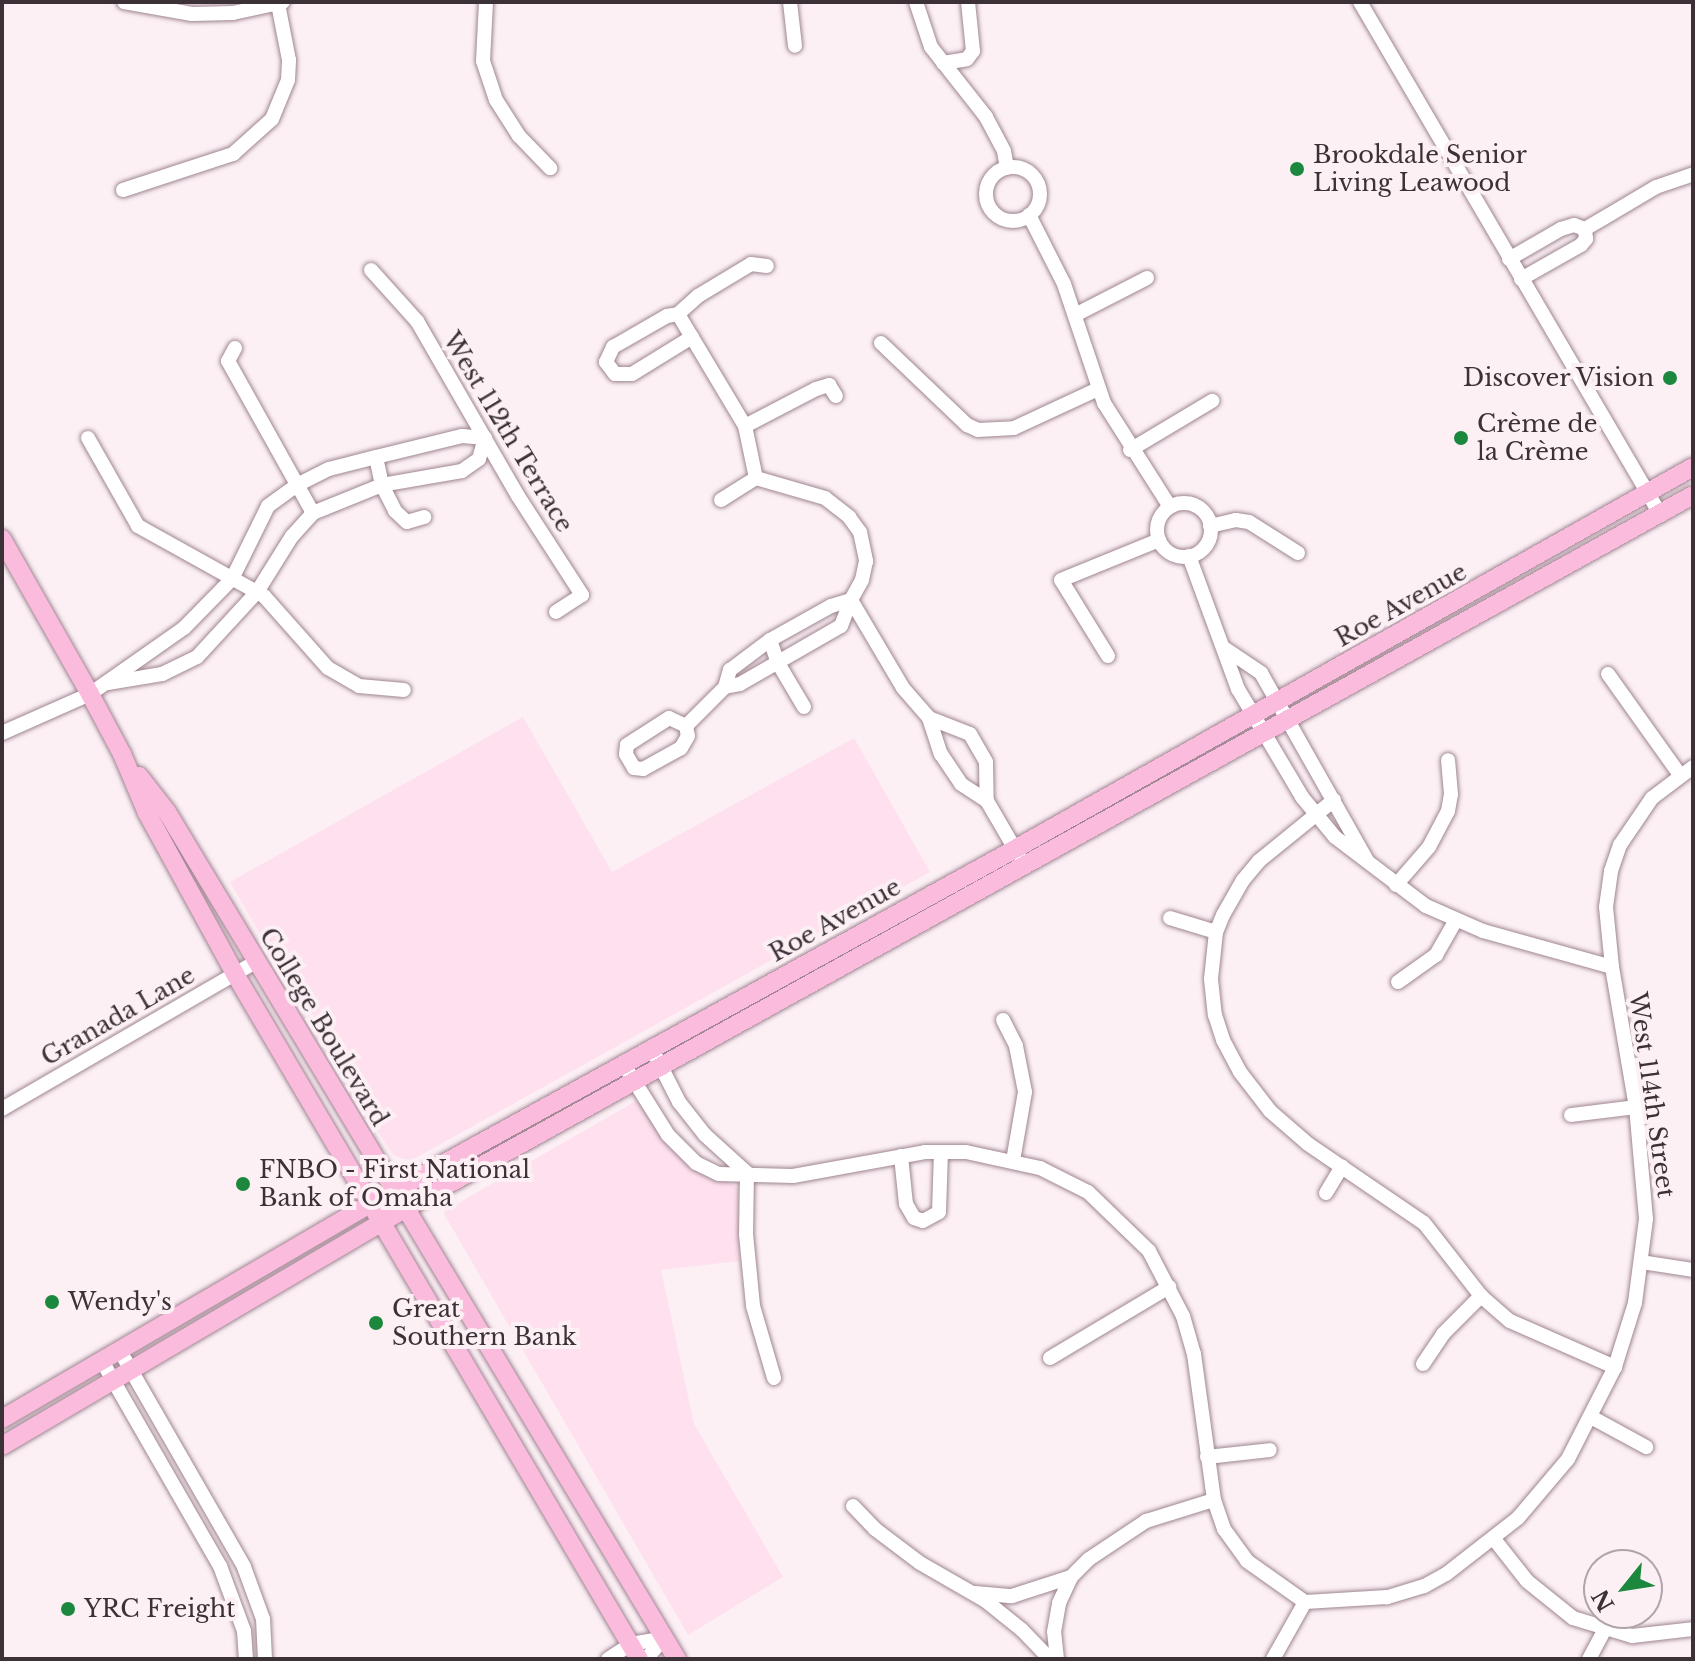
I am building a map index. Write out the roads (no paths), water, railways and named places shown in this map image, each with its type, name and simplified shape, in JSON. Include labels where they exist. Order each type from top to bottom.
[{"type":"main road","name":"Roe Avenue","points":[[2,1419],[396,1189],[1254,716],[1693,467]]},
{"type":"main road","name":"Roe Avenue","points":[[2,1446],[407,1207],[662,1064],[1025,868],[1693,495]]},
{"type":"main road","name":"College Boulevard","points":[[2,539],[90,694],[122,754],[147,813],[235,974],[635,1652]]},
{"type":"main road","name":"College Boulevard","points":[[122,754],[167,812],[677,1659]]},
{"type":"main road","points":[[245,1304],[248,1287],[261,1281],[265,1265]]},
{"type":"main road","points":[[214,1322],[220,1309],[229,1303],[232,1284]]},
{"type":"street","points":[[123,190],[233,154],[272,119],[288,80],[289,60],[281,3],[233,13],[192,14],[124,2]]},
{"type":"street","points":[[486,2],[483,61],[496,100],[519,136],[550,168]]},
{"type":"street","points":[[790,2],[795,46]]},
{"type":"street","points":[[916,2],[921,25],[943,63],[968,89],[986,117],[1004,151],[1007,168]]},
{"type":"street","points":[[943,63],[967,59],[973,51],[968,2]]},
{"type":"street","points":[[1360,2],[1660,514]]},
{"type":"street","points":[[1007,168],[1027,171],[1038,185],[1039,202],[1021,220],[1003,219],[989,207],[986,198],[989,181],[1007,168]]},
{"type":"street","points":[[1585,229],[1648,191],[1693,174]]},
{"type":"street","points":[[1029,215],[1057,267],[1098,389],[1130,450],[1170,507]]},
{"type":"street","points":[[1509,259],[1561,229],[1574,225],[1585,229]]},
{"type":"street","points":[[1521,279],[1581,245],[1586,239],[1585,229]]},
{"type":"street","points":[[692,337],[632,374],[622,376],[609,369],[607,354],[613,347],[667,316],[678,314],[698,296],[751,264],[767,266]]},
{"type":"street","name":"West 112th Terrace","points":[[371,270],[417,321],[582,595],[556,612]]},
{"type":"street","points":[[1075,315],[1147,278]]},
{"type":"street","points":[[678,314],[745,426],[756,478]]},
{"type":"street","points":[[881,343],[967,425],[978,430],[1014,428],[1098,389]]},
{"type":"street","points":[[235,348],[228,361],[313,513]]},
{"type":"street","points":[[745,426],[816,389],[829,385],[836,396]]},
{"type":"street","points":[[1130,450],[1212,401]]},
{"type":"street","points":[[2,733],[90,694],[184,628],[232,579],[268,506],[297,485],[329,469],[376,457],[462,436],[485,438],[479,459],[462,471],[382,485],[313,513],[292,536],[257,592],[197,657],[162,674],[108,683]]},
{"type":"street","points":[[88,438],[138,526],[257,592],[328,668],[359,686],[404,690]]},
{"type":"street","points":[[376,457],[382,485],[401,518],[414,522],[424,517]]},
{"type":"street","points":[[721,500],[756,478],[825,498],[849,517],[860,532],[866,561],[862,580],[841,626],[740,684],[725,687]]},
{"type":"street","points":[[1182,503],[1195,506],[1206,514],[1210,526],[1204,548],[1189,556],[1172,554],[1159,540],[1159,522],[1170,507],[1182,503]]},
{"type":"street","points":[[1210,526],[1236,520],[1249,522],[1298,553]]},
{"type":"street","points":[[1108,656],[1061,580],[1159,540]]},
{"type":"street","name":"West 114th Street","points":[[1189,556],[1224,648],[1227,666],[1264,734],[1316,814],[1335,837],[1426,906],[1506,938],[1612,967],[1636,1107],[1646,1219],[1631,1323],[1615,1367],[1591,1417],[1554,1478],[1494,1539],[1446,1574],[1402,1593],[1368,1600],[1305,1602]]},
{"type":"street","points":[[686,726],[725,687],[730,670],[770,640],[831,606],[851,600]]},
{"type":"street","points":[[851,600],[903,688],[929,718],[941,754],[961,784],[987,801],[1025,868]]},
{"type":"street","points":[[770,640],[778,663],[804,707]]},
{"type":"street","name":"West 114th Street","points":[[1224,648],[1261,673],[1369,864]]},
{"type":"street","points":[[1608,674],[1687,771],[1641,810],[1620,845],[1611,871],[1606,907],[1612,967]]},
{"type":"street","points":[[929,718],[970,734],[986,762],[987,801]]},
{"type":"street","points":[[1396,885],[1429,847],[1448,811],[1451,794],[1448,760]]},
{"type":"street","points":[[1334,800],[1278,844],[1243,880],[1216,932],[1211,964],[1215,1015],[1234,1061],[1270,1111],[1297,1136],[1424,1223],[1481,1296],[1526,1330],[1615,1367]]},
{"type":"street","points":[[1170,918],[1216,932]]},
{"type":"street","points":[[1398,982],[1436,955],[1456,920]]},
{"type":"street","name":"Granada Lane","points":[[2,1109],[256,962]]},
{"type":"street","points":[[1003,1020],[1016,1046],[1025,1092],[1013,1161]]},
{"type":"street","points":[[651,1047],[679,1102],[705,1135],[747,1173],[746,1234],[753,1306],[774,1378]]},
{"type":"street","points":[[623,1063],[668,1135],[696,1163],[719,1174],[793,1176],[901,1156],[941,1152],[979,1153],[1040,1168],[1088,1192],[1130,1229],[1149,1251],[1183,1316],[1194,1354],[1207,1457],[1219,1519],[1239,1552],[1305,1602],[1273,1659]]},
{"type":"street","points":[[1571,1115],[1636,1107]]},
{"type":"street","points":[[901,1156],[906,1204],[914,1218],[923,1221],[939,1212],[941,1152]]},
{"type":"street","points":[[1326,1193],[1342,1166]]},
{"type":"street","points":[[1641,1262],[1693,1270]]},
{"type":"street","points":[[1050,1358],[1169,1287]]},
{"type":"street","points":[[1423,1364],[1443,1334],[1481,1296]]},
{"type":"street","points":[[120,1351],[255,1591],[263,1619],[265,1659]]},
{"type":"street","points":[[102,1361],[187,1509],[236,1603],[244,1631],[246,1659]]},
{"type":"street","points":[[1591,1417],[1646,1447]]},
{"type":"street","points":[[1207,1457],[1270,1450]]},
{"type":"street","points":[[187,1509],[205,1498]]},
{"type":"street","points":[[970,1592],[1012,1596],[1071,1577],[1102,1548],[1128,1531],[1163,1514],[1214,1500]]},
{"type":"street","points":[[853,1506],[875,1529],[908,1555],[970,1592],[1022,1630],[1050,1659]]},
{"type":"street","points":[[1494,1539],[1547,1600],[1583,1621]]},
{"type":"street","points":[[1057,1659],[1057,1617],[1071,1577]]},
{"type":"street","points":[[1589,1659],[1605,1629],[1649,1637],[1693,1629]]},
{"type":"street","points":[[608,1659],[635,1652],[664,1638]]},
{"type":"street","points":[[646,1659],[664,1638]]},
{"type":"place","name":"Brookdale Senior Living Leawood","points":[[1297,169]]},
{"type":"place","name":"Discover Vision","points":[[1670,378]]},
{"type":"place","name":"Crème de la Crème","points":[[1461,438]]},
{"type":"place","name":"FNBO - First National Bank of Omaha","points":[[243,1184]]},
{"type":"place","name":"Wendy's","points":[[52,1302]]},
{"type":"place","name":"Great Southern Bank","points":[[376,1323]]},
{"type":"place","name":"YRC Freight","points":[[68,1609]]}]
